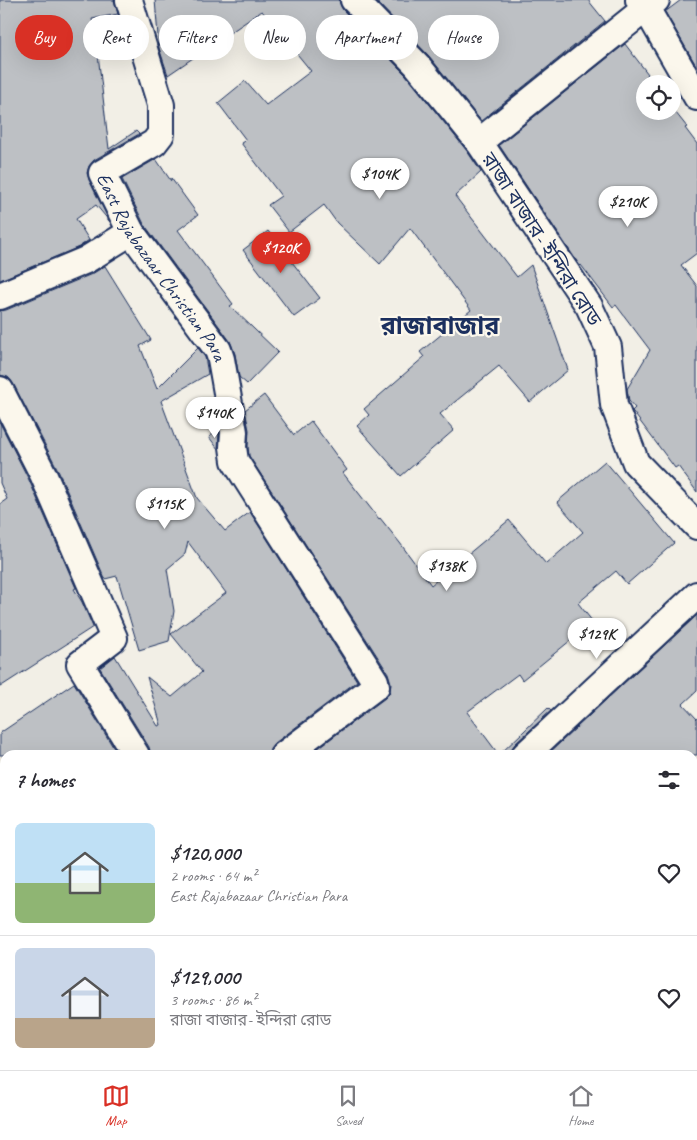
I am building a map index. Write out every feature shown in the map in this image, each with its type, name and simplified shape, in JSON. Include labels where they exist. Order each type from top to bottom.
[{"type":"street","name":"East Rajabazaar Christian Para","points":[[129,0],[161,105],[162,134],[154,144],[102,173],[132,232],[218,350],[234,432],[233,447],[235,461],[375,681],[376,686],[291,750]]},
{"type":"street","name":"রাজা বাজার- ইন্দিরা রোড","points":[[354,0],[417,66],[480,142],[589,306],[608,347],[614,405],[636,463],[697,526]]},
{"type":"street","points":[[480,142],[647,3],[697,97]]},
{"type":"street","points":[[0,296],[86,260],[132,232]]},
{"type":"street","points":[[0,390],[43,474],[114,638],[80,664],[133,750]]},
{"type":"street","points":[[529,750],[697,595]]},
{"type":"building","points":[[0,0],[114,0],[118,14],[83,15],[83,60],[99,60],[109,149],[136,131],[139,134],[94,160],[89,166],[87,173],[89,180],[110,222],[96,205],[76,219],[89,240],[79,247],[0,280]]},
{"type":"building","points":[[155,0],[339,0],[343,10],[348,15],[316,15],[316,60],[391,60],[406,75],[467,151],[481,172],[455,196],[517,277],[531,265],[568,370],[530,402],[499,366],[440,414],[454,430],[401,476],[357,426],[369,415],[364,409],[424,357],[420,352],[471,310],[410,228],[380,264],[337,223],[324,205],[289,232],[268,205],[281,196],[241,143],[246,140],[218,103],[245,81],[266,105],[311,71],[302,60],[306,60],[306,15],[265,15],[262,11],[256,15],[244,15],[244,23],[234,30],[234,15],[159,15],[159,48]]},
{"type":"building","points":[[375,0],[588,0],[605,21],[481,121],[432,60],[499,60],[499,15],[428,15],[428,55],[418,45],[418,15],[389,15]]},
{"type":"building","points":[[681,0],[697,0],[697,67],[665,12]]},
{"type":"building","points":[[625,44],[648,74],[636,75],[636,120],[681,119],[697,144],[697,253],[681,265],[697,286],[697,492],[678,466],[675,468],[632,411],[635,408],[629,401],[627,389],[650,350],[616,305],[613,307],[580,266],[499,145]]},
{"type":"building","points":[[163,60],[190,60],[168,75]]},
{"type":"building","points":[[156,159],[198,215],[178,230],[233,304],[230,306],[278,352],[247,384],[239,377],[235,354],[230,341],[144,224],[122,179]]},
{"type":"building","points":[[268,231],[320,298],[294,317],[243,250]]},
{"type":"building","points":[[105,266],[151,340],[140,346],[157,389],[198,348],[205,357],[208,374],[161,401],[197,498],[225,531],[250,512],[357,681],[275,743],[270,750],[150,750],[100,668],[115,656],[158,726],[161,725],[147,677],[172,697],[202,672],[171,634],[226,593],[188,542],[185,554],[167,569],[174,611],[169,641],[139,650],[117,576],[105,579],[57,468],[13,383],[8,377],[0,375],[0,311],[92,274]]},
{"type":"building","points":[[264,395],[294,435],[311,421],[347,470],[343,473],[400,543],[431,585],[509,520],[546,564],[583,532],[557,502],[605,461],[674,543],[627,584],[616,571],[578,603],[593,622],[522,680],[518,674],[467,712],[495,750],[316,750],[385,698],[390,692],[391,683],[388,673],[249,456],[249,430],[245,410]]},
{"type":"building","points":[[0,423],[29,480],[76,588],[74,589],[93,627],[0,687],[0,504],[7,499],[0,483]]},
{"type":"building","points":[[218,430],[219,433],[218,449],[209,437]]},
{"type":"building","points":[[697,615],[697,691],[683,704],[697,719],[697,750],[552,750]]},
{"type":"building","points":[[74,683],[115,750],[0,750],[0,733]]},
{"type":"building","points":[[548,708],[551,711],[515,744],[511,750],[504,750]]},
{"type":"district","name":"রাজাবাজার","points":[[440,325]]}]
